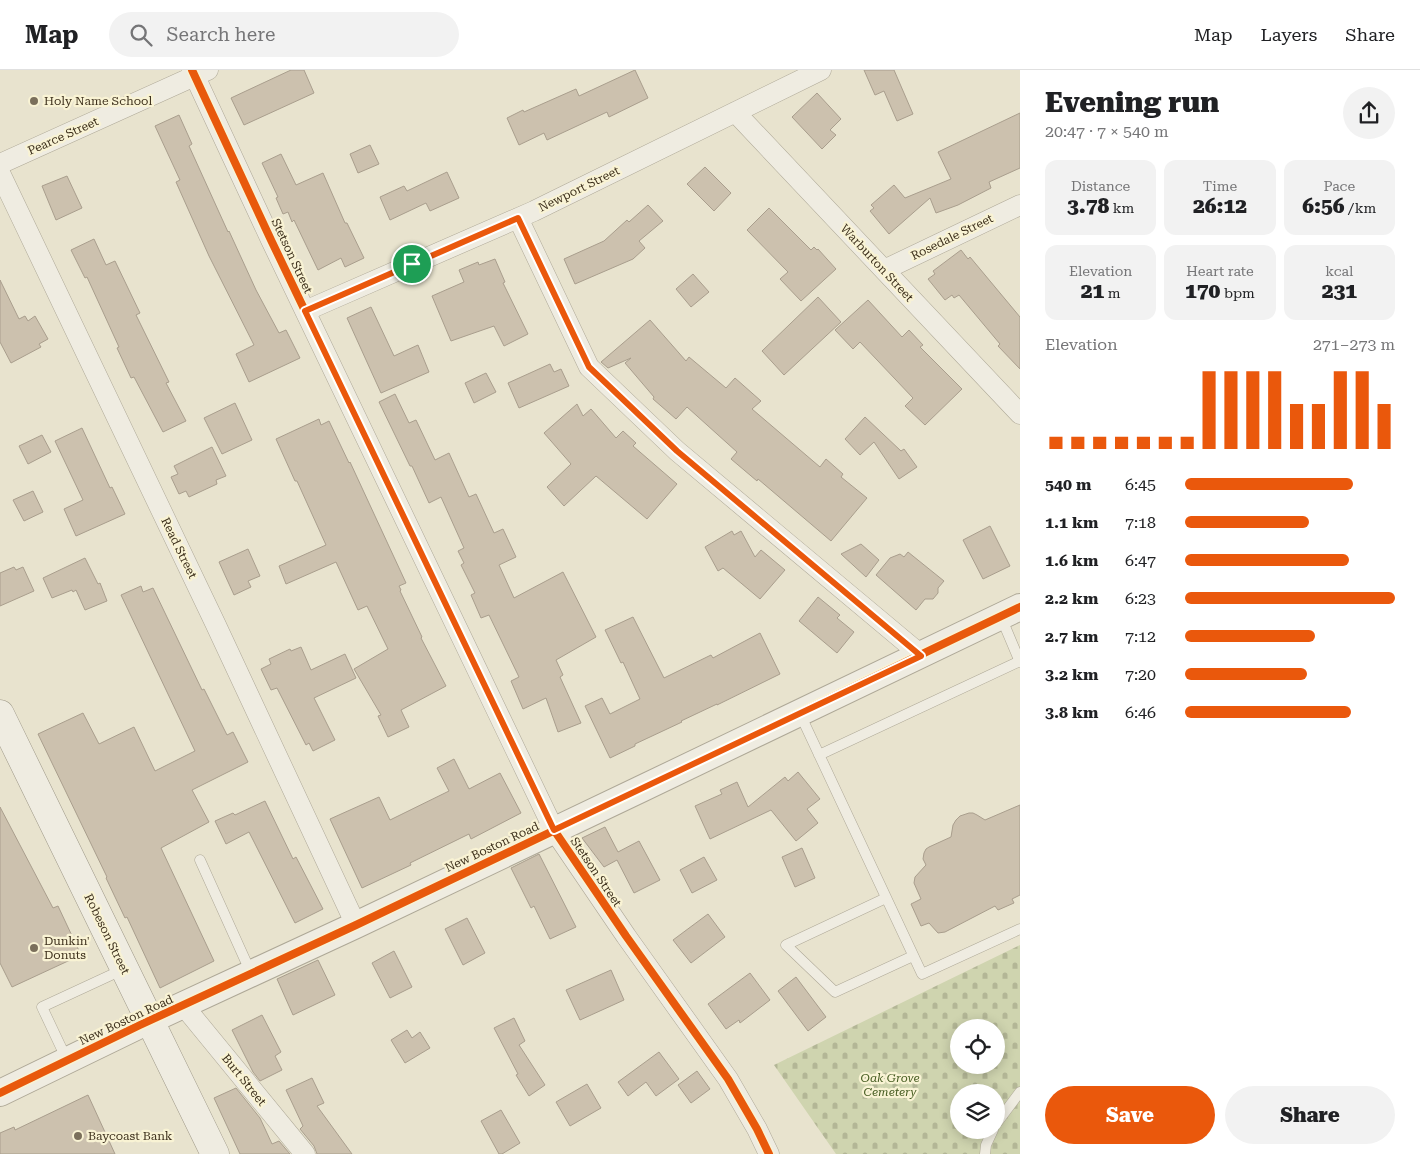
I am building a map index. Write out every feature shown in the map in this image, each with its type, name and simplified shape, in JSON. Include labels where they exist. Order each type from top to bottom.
[{"type":"main road","name":"Robeson Street","points":[[0,714],[214,1154]]},
{"type":"street","name":"Newport Street","points":[[305,311],[518,218],[821,70]]},
{"type":"street","name":"Pearce Street","points":[[0,164],[198,72]]},
{"type":"street","name":"Stetson Street","points":[[198,72],[305,311],[554,830],[626,936],[728,1079],[769,1154]]},
{"type":"street","name":"Warburton Street","points":[[734,112],[1020,414]]},
{"type":"street","name":"Read Street","points":[[0,173],[356,925]]},
{"type":"street","name":"Rosedale Street","points":[[884,270],[1020,205]]},
{"type":"street","points":[[518,218],[589,367],[677,451],[921,656]]},
{"type":"street","name":"New Boston Road","points":[[0,1093],[1010,612]]},
{"type":"street","name":"Burt Street","points":[[183,1005],[305,1154]]},
{"type":"lane","points":[[819,755],[1020,661],[1010,612]]},
{"type":"lane","points":[[799,713],[922,974],[1020,929]]},
{"type":"lane","points":[[200,860],[252,974]]},
{"type":"lane","points":[[886,898],[786,945],[835,992],[913,956]]},
{"type":"lane","points":[[68,1060],[42,1007],[124,969]]},
{"type":"lane","points":[[1005,1112],[1020,1092]]},
{"type":"lane","points":[[985,1154],[989,1139]]},
{"type":"green space","name":"Oak Grove Cemetery","points":[[1020,945],[1020,1154],[836,1154],[774,1065]]},
{"type":"building","points":[[291,70],[304,70],[314,93],[244,125],[231,98]]},
{"type":"building","points":[[635,70],[648,98],[609,117],[607,112],[547,140],[544,133],[519,145],[507,118],[576,89],[579,96]]},
{"type":"building","points":[[864,70],[894,70],[913,114],[897,121],[884,91],[875,95]]},
{"type":"building","points":[[817,93],[841,119],[830,130],[836,135],[822,149],[792,117]]},
{"type":"building","points":[[1020,113],[1020,168],[989,182],[991,188],[958,205],[936,213],[930,198],[889,234],[870,211],[874,208],[871,205],[894,185],[905,198],[951,179],[938,152]]},
{"type":"building","points":[[179,115],[192,144],[189,146],[256,290],[279,333],[286,330],[300,358],[249,382],[236,354],[254,345],[209,256],[176,182],[180,180],[155,126]]},
{"type":"building","points":[[370,145],[379,164],[358,173],[350,154]]},
{"type":"building","points":[[281,154],[296,185],[323,173],[345,223],[347,223],[364,258],[345,267],[341,258],[318,270],[294,220],[292,222],[288,212],[283,214],[276,198],[278,197],[262,163]]},
{"type":"building","points":[[705,167],[731,193],[714,211],[687,184]]},
{"type":"building","points":[[447,172],[459,198],[430,211],[426,203],[390,220],[380,197],[404,186],[407,191]]},
{"type":"building","points":[[67,176],[82,208],[56,220],[42,186]]},
{"type":"building","points":[[648,205],[663,221],[639,241],[645,248],[633,259],[575,284],[564,259],[604,241],[627,220],[629,222]]},
{"type":"building","points":[[769,208],[811,250],[814,247],[818,249],[836,269],[801,301],[780,279],[788,272],[747,230]]},
{"type":"building","points":[[94,239],[106,265],[115,261],[140,313],[136,315],[169,382],[166,383],[186,421],[163,432],[134,377],[131,378],[87,277],[85,278],[71,250]]},
{"type":"building","points":[[961,250],[968,259],[970,257],[1020,317],[1020,369],[998,346],[1000,344],[959,295],[954,298],[952,295],[945,300],[928,279],[935,274],[933,271]]},
{"type":"building","points":[[495,259],[505,282],[503,283],[528,334],[504,346],[494,326],[451,341],[432,296],[464,282],[459,270],[478,262],[479,265]]},
{"type":"building","points":[[693,274],[709,292],[691,307],[676,289]]},
{"type":"building","points":[[0,280],[19,319],[25,316],[28,321],[35,316],[48,339],[39,344],[41,347],[11,363],[0,342]]},
{"type":"building","points":[[818,297],[841,322],[784,375],[762,351]]},
{"type":"building","points":[[868,300],[902,337],[909,330],[923,345],[920,347],[962,389],[925,425],[905,406],[913,398],[860,342],[853,349],[835,330]]},
{"type":"building","points":[[371,307],[394,356],[418,345],[429,372],[381,393],[347,318]]},
{"type":"building","points":[[650,320],[686,361],[689,357],[726,388],[735,378],[761,401],[752,409],[820,467],[826,459],[843,474],[841,477],[867,498],[831,541],[758,479],[757,481],[731,459],[737,452],[687,407],[676,419],[653,399],[654,397],[625,363],[631,358],[608,368],[601,362]]},
{"type":"building","points":[[550,364],[554,372],[561,369],[569,386],[519,408],[508,383]]},
{"type":"building","points":[[486,373],[496,392],[474,403],[465,383]]},
{"type":"building","points":[[395,394],[409,423],[416,420],[435,460],[449,453],[469,497],[476,494],[494,533],[503,529],[516,557],[499,565],[514,598],[563,572],[596,637],[556,660],[563,675],[560,677],[581,723],[558,732],[546,698],[523,709],[511,681],[519,677],[489,615],[481,618],[471,595],[475,593],[461,565],[464,563],[458,551],[464,548],[441,497],[429,503],[379,402]]},
{"type":"building","points":[[235,403],[252,440],[222,454],[204,418]]},
{"type":"building","points":[[577,404],[583,416],[591,409],[616,438],[623,431],[636,443],[633,446],[677,484],[647,519],[596,476],[564,506],[547,487],[571,464],[544,433]]},
{"type":"building","points":[[865,417],[901,451],[904,449],[917,467],[899,479],[874,442],[860,455],[845,439]]},
{"type":"building","points":[[319,419],[321,425],[329,421],[350,462],[406,583],[399,586],[400,591],[421,638],[446,686],[401,710],[409,727],[388,737],[378,716],[381,715],[354,669],[388,649],[367,606],[358,610],[336,562],[286,584],[279,566],[326,545],[276,439]]},
{"type":"building","points":[[82,428],[110,488],[112,487],[125,514],[76,536],[64,509],[83,500],[55,441]]},
{"type":"building","points":[[42,435],[51,452],[28,464],[19,446]]},
{"type":"building","points":[[212,447],[226,476],[216,480],[217,484],[189,497],[186,491],[179,494],[171,477],[178,474],[174,466]]},
{"type":"building","points":[[33,491],[43,512],[24,521],[13,500]]},
{"type":"building","points":[[990,526],[1010,566],[983,579],[963,540]]},
{"type":"building","points":[[732,531],[734,535],[741,531],[755,557],[761,550],[785,570],[760,599],[723,568],[718,571],[705,547]]},
{"type":"building","points":[[861,544],[879,560],[866,577],[841,554]]},
{"type":"building","points":[[248,549],[260,576],[248,581],[251,587],[234,595],[219,562]]},
{"type":"building","points":[[908,552],[944,581],[933,599],[925,599],[916,610],[876,575],[890,558],[900,554],[904,557]]},
{"type":"building","points":[[85,558],[98,584],[100,583],[107,601],[85,610],[76,590],[52,598],[43,578]]},
{"type":"building","points":[[14,567],[16,570],[23,567],[34,591],[0,606],[0,573]]},
{"type":"building","points":[[141,586],[143,592],[153,588],[202,690],[204,689],[227,735],[233,732],[248,762],[192,790],[209,822],[161,848],[214,961],[160,988],[38,734],[83,713],[99,744],[134,727],[155,771],[195,751],[121,595]]},
{"type":"building","points":[[818,597],[840,615],[837,618],[854,632],[837,653],[799,621]]},
{"type":"building","points":[[633,617],[664,678],[711,655],[713,658],[760,633],[780,674],[681,721],[610,758],[585,706],[602,698],[610,714],[640,699],[623,662],[621,663],[605,630]]},
{"type":"building","points":[[301,647],[311,670],[345,654],[356,678],[314,698],[335,740],[313,751],[309,743],[306,745],[277,688],[271,690],[261,669],[271,664],[269,659],[290,649],[291,651]]},
{"type":"building","points":[[454,759],[469,789],[500,773],[521,813],[471,839],[469,834],[410,863],[411,865],[362,888],[330,819],[379,797],[390,820],[449,791],[437,768]]},
{"type":"building","points":[[798,772],[820,799],[807,809],[818,823],[796,841],[771,810],[710,839],[695,806],[722,794],[720,790],[737,782],[748,807],[785,777],[788,781]]},
{"type":"building","points":[[265,801],[293,859],[296,857],[323,909],[295,923],[249,832],[226,844],[215,821],[233,813],[235,815]]},
{"type":"building","points":[[1020,805],[1020,895],[1012,899],[1014,903],[998,910],[995,906],[945,932],[938,933],[929,923],[921,926],[911,904],[921,899],[914,883],[915,877],[926,865],[923,859],[926,849],[951,837],[953,825],[960,816],[973,813],[985,820]]},
{"type":"building","points":[[0,807],[53,908],[58,906],[81,955],[12,987],[0,963]]},
{"type":"building","points":[[605,827],[618,852],[639,841],[660,880],[634,893],[617,860],[604,867],[582,838]]},
{"type":"building","points":[[802,848],[815,878],[795,887],[782,857]]},
{"type":"building","points":[[539,854],[576,927],[550,939],[534,906],[531,908],[511,868]]},
{"type":"building","points":[[704,857],[717,880],[692,893],[680,870]]},
{"type":"building","points":[[708,914],[725,937],[691,963],[673,940]]},
{"type":"building","points":[[467,918],[485,953],[463,965],[445,929]]},
{"type":"building","points":[[394,951],[412,987],[390,998],[372,963]]},
{"type":"building","points":[[318,960],[335,995],[293,1015],[277,979]]},
{"type":"building","points":[[611,970],[624,1000],[580,1020],[566,990]]},
{"type":"building","points":[[750,973],[770,1000],[740,1023],[739,1020],[726,1029],[708,1004]]},
{"type":"building","points":[[796,977],[826,1017],[808,1031],[778,991]]},
{"type":"building","points":[[262,1015],[281,1052],[275,1056],[282,1070],[260,1081],[253,1072],[232,1030]]},
{"type":"building","points":[[514,1018],[525,1041],[519,1045],[545,1085],[529,1096],[516,1075],[518,1074],[494,1028]]},
{"type":"building","points":[[407,1030],[412,1038],[420,1032],[430,1048],[405,1063],[391,1040]]},
{"type":"building","points":[[659,1052],[679,1079],[656,1096],[646,1082],[628,1096],[618,1082]]},
{"type":"building","points":[[697,1071],[710,1089],[691,1103],[678,1085]]},
{"type":"building","points":[[312,1078],[324,1103],[317,1106],[352,1154],[317,1154],[314,1146],[300,1129],[303,1126],[286,1090]]},
{"type":"building","points":[[587,1084],[601,1108],[570,1126],[556,1102]]},
{"type":"building","points":[[236,1088],[260,1118],[272,1144],[279,1141],[290,1154],[240,1154],[214,1098]]},
{"type":"building","name":"Baycoast Bank","points":[[88,1095],[115,1154],[0,1154],[0,1133],[14,1127],[15,1130]]},
{"type":"building","points":[[501,1110],[520,1143],[499,1154],[481,1121]]},
{"type":"cycle path","points":[[192,70],[271,240],[554,830],[626,936],[728,1079],[769,1154]]},
{"type":"cycle path","points":[[0,1093],[1020,607]]},
{"type":"place","name":"Holy Name School","points":[[34,101]]},
{"type":"place","name":"Dunkin' Donuts","points":[[34,948]]},
{"type":"place","name":"Baycoast Bank","points":[[78,1136]]},
{"type":"route","points":[[518,218],[589,367],[677,451],[921,656],[554,830],[305,311],[412,264],[518,218]]}]
